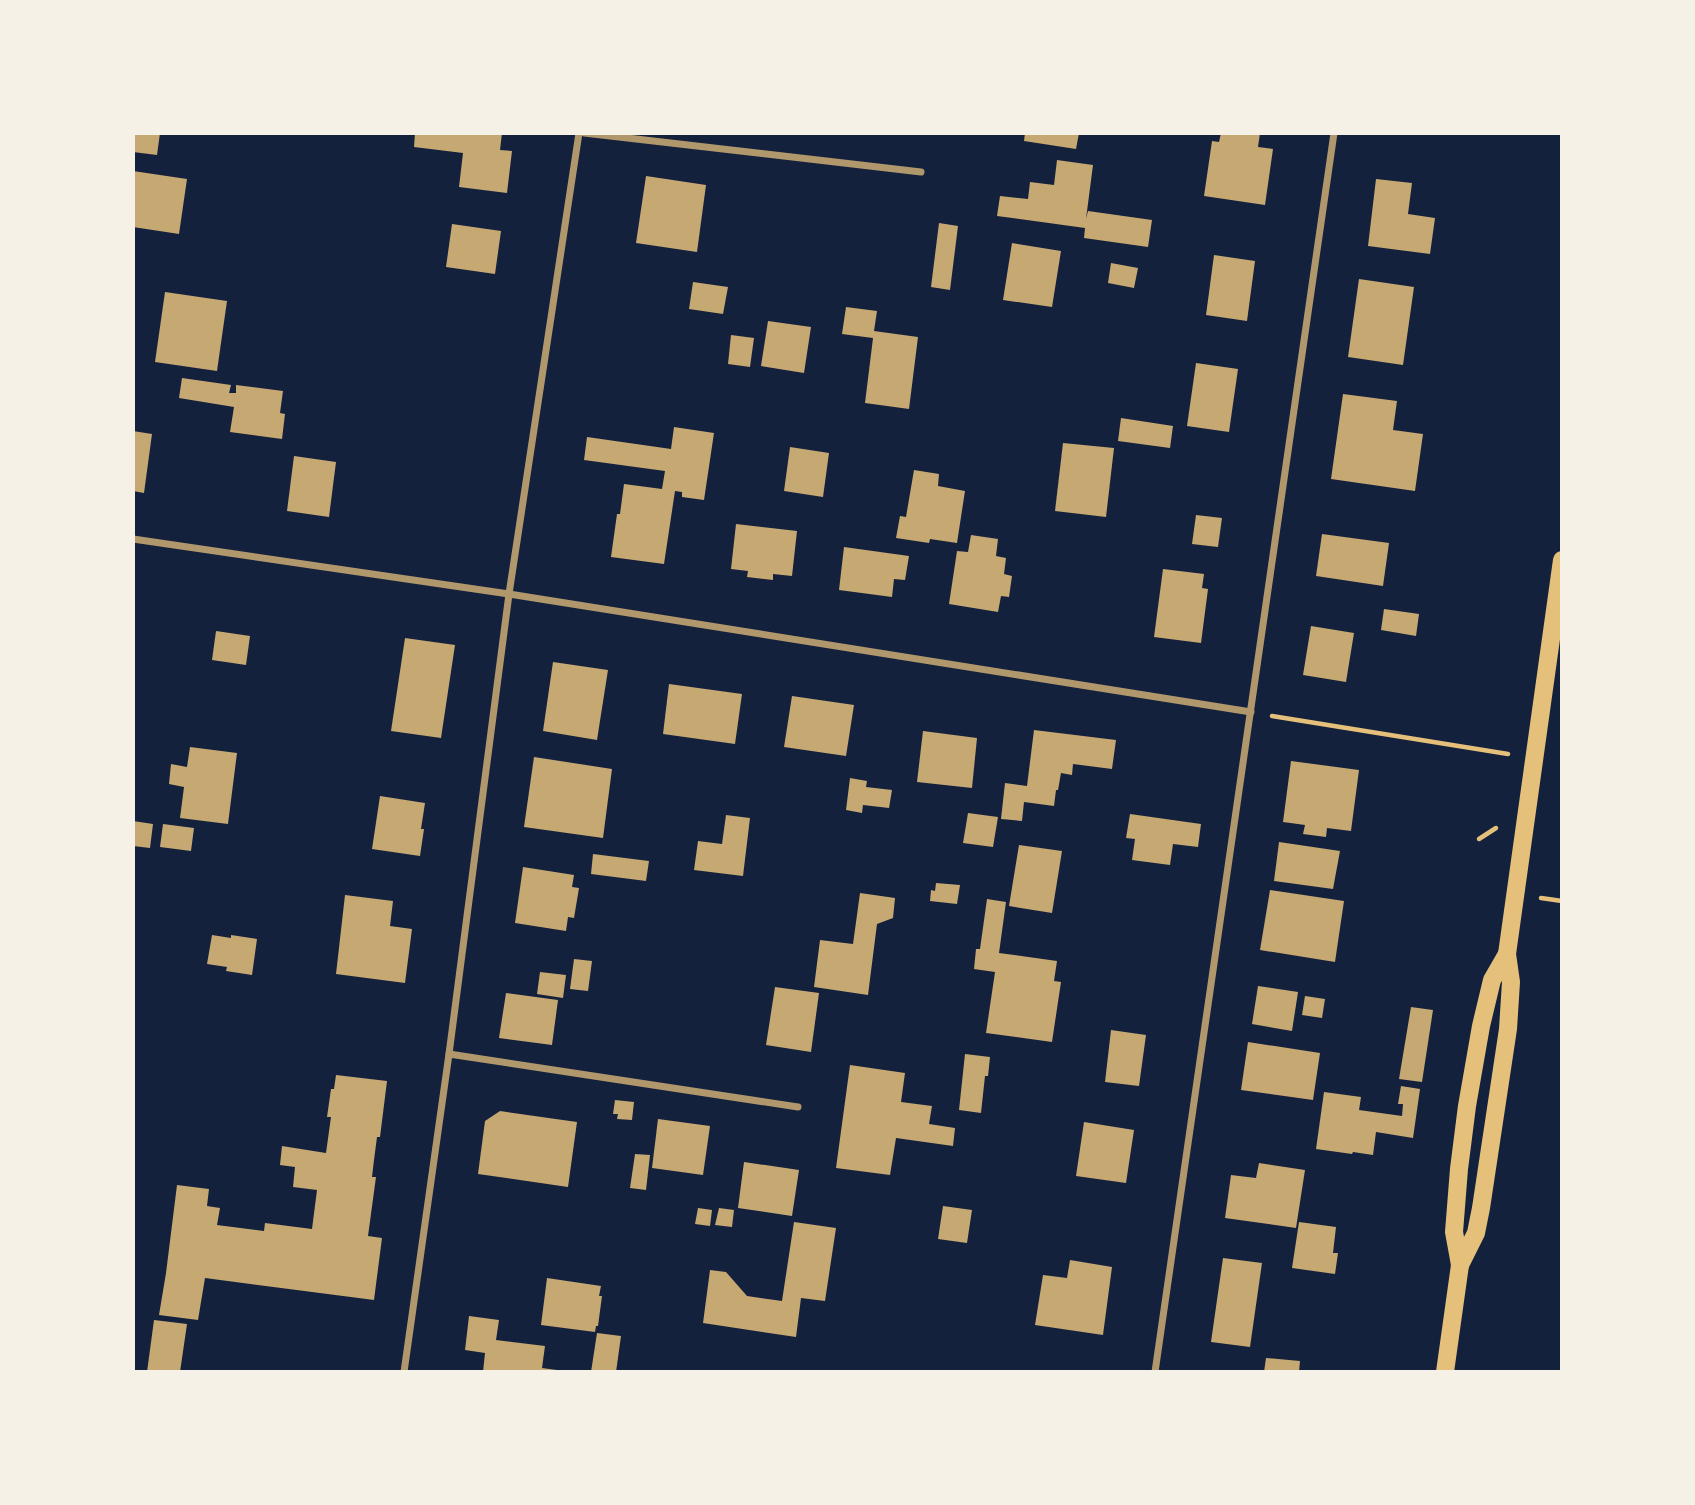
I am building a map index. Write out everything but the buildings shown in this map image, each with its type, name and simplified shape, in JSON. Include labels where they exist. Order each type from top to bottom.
[{"type":"main road","points":[[1460,1265],[1476,1233],[1481,1209],[1508,1029],[1511,982],[1507,954],[1562,560]]},
{"type":"main road","points":[[1445,1372],[1460,1265],[1454,1231],[1467,1106],[1492,980],[1507,954]]},
{"type":"street","points":[[404,1372],[509,594],[581,133],[921,172]]},
{"type":"street","points":[[1154,1372],[1334,133]]},
{"type":"street","points":[[133,539],[509,594],[1251,712]]},
{"type":"street","points":[[449,1054],[798,1107]]},
{"type":"path","points":[[1251,712],[1533,758]]}]
